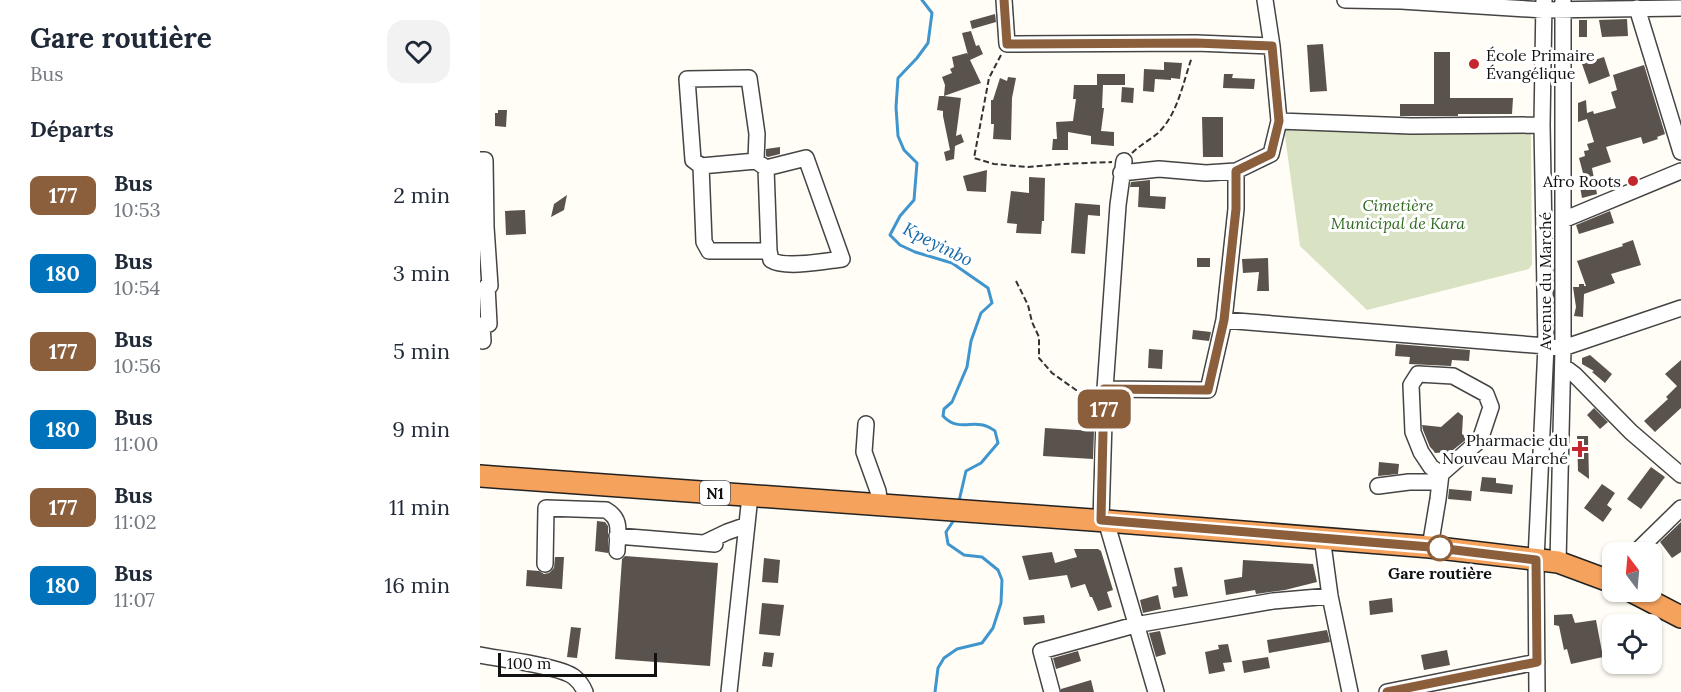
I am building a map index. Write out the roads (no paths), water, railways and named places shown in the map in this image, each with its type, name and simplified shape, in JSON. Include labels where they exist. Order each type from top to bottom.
[{"type":"highway","name":"N1","points":[[480,476],[1322,537],[1558,562],[1602,578]]},
{"type":"highway","points":[[1653,602],[1681,616]]},
{"type":"street","points":[[1004,0],[1007,44],[1196,43],[1272,46]]},
{"type":"street","points":[[1156,692],[1103,521],[1104,389],[1123,167],[1206,173],[1236,171],[1271,154],[1279,121],[1265,0]]},
{"type":"street","points":[[1345,0],[1681,8]]},
{"type":"street","name":"Avenue du Marché","points":[[1558,562],[1563,366],[1563,4]]},
{"type":"street","name":"Avenue du Marché","points":[[1537,692],[1536,560],[1546,346],[1542,125],[1544,5]]},
{"type":"street","points":[[1636,8],[1681,152]]},
{"type":"street","points":[[761,164],[749,78],[687,79],[693,160],[701,166],[761,164],[806,158],[842,259],[804,264],[776,264],[771,261],[761,164]]},
{"type":"street","points":[[1279,121],[1411,126],[1542,125]]},
{"type":"street","points":[[480,160],[485,160],[483,227],[490,286],[487,286],[489,324],[482,325],[483,341]]},
{"type":"street","points":[[701,166],[704,242],[709,251],[769,251]]},
{"type":"street","points":[[1104,389],[1208,390],[1224,320],[1236,209],[1236,171]]},
{"type":"street","points":[[1563,220],[1681,171]]},
{"type":"street","points":[[1224,320],[1563,348],[1681,308]]},
{"type":"street","points":[[1563,366],[1575,375],[1631,432],[1681,475]]},
{"type":"street","points":[[1378,486],[1440,478],[1480,440],[1491,407],[1486,394],[1453,376],[1418,374],[1411,385],[1413,432],[1421,452],[1440,478],[1430,547]]},
{"type":"street","points":[[867,424],[864,452],[878,490],[880,505]]},
{"type":"street","points":[[729,692],[750,496]]},
{"type":"street","points":[[545,564],[546,508],[606,510],[618,521],[617,543],[710,544],[727,532],[747,525]]},
{"type":"street","points":[[1646,542],[1681,508]]},
{"type":"street","points":[[1322,537],[1330,596],[1350,692]]},
{"type":"street","points":[[1052,692],[1041,651],[1135,625],[1273,601],[1330,596]]},
{"type":"street","points":[[480,655],[561,670],[573,676],[585,692]]},
{"type":"street","points":[[1387,692],[1537,662]]},
{"type":"waterway","name":"Kpeyinbo","points":[[922,0],[932,13],[928,43],[898,78],[896,107],[898,136],[904,150],[917,163],[914,200],[900,216],[890,235],[900,245],[915,252],[952,263],[988,288],[992,303],[981,313],[971,341],[967,367],[952,402],[944,409],[943,416],[949,421],[960,425],[981,425],[991,428],[995,431],[998,443],[981,463],[966,471],[959,501]]},
{"type":"waterway","name":"Kpeyinbo","points":[[935,692],[938,668],[944,658],[957,649],[982,643],[993,628],[1001,603],[1002,580],[998,570],[982,557],[964,555],[948,544],[946,532],[956,517]]},
{"type":"place","name":"École Primaire Évangélique","points":[[1474,64]]},
{"type":"place","name":"Afro Roots","points":[[1633,181]]},
{"type":"place","name":"Pharmacie du Nouveau Marché","points":[[1580,449]]},
{"type":"place","name":"Gare routière","points":[[1440,548]]},
{"type":"park label","name":"Cimetière Municipal de Kara","points":[[1398,214]]}]
